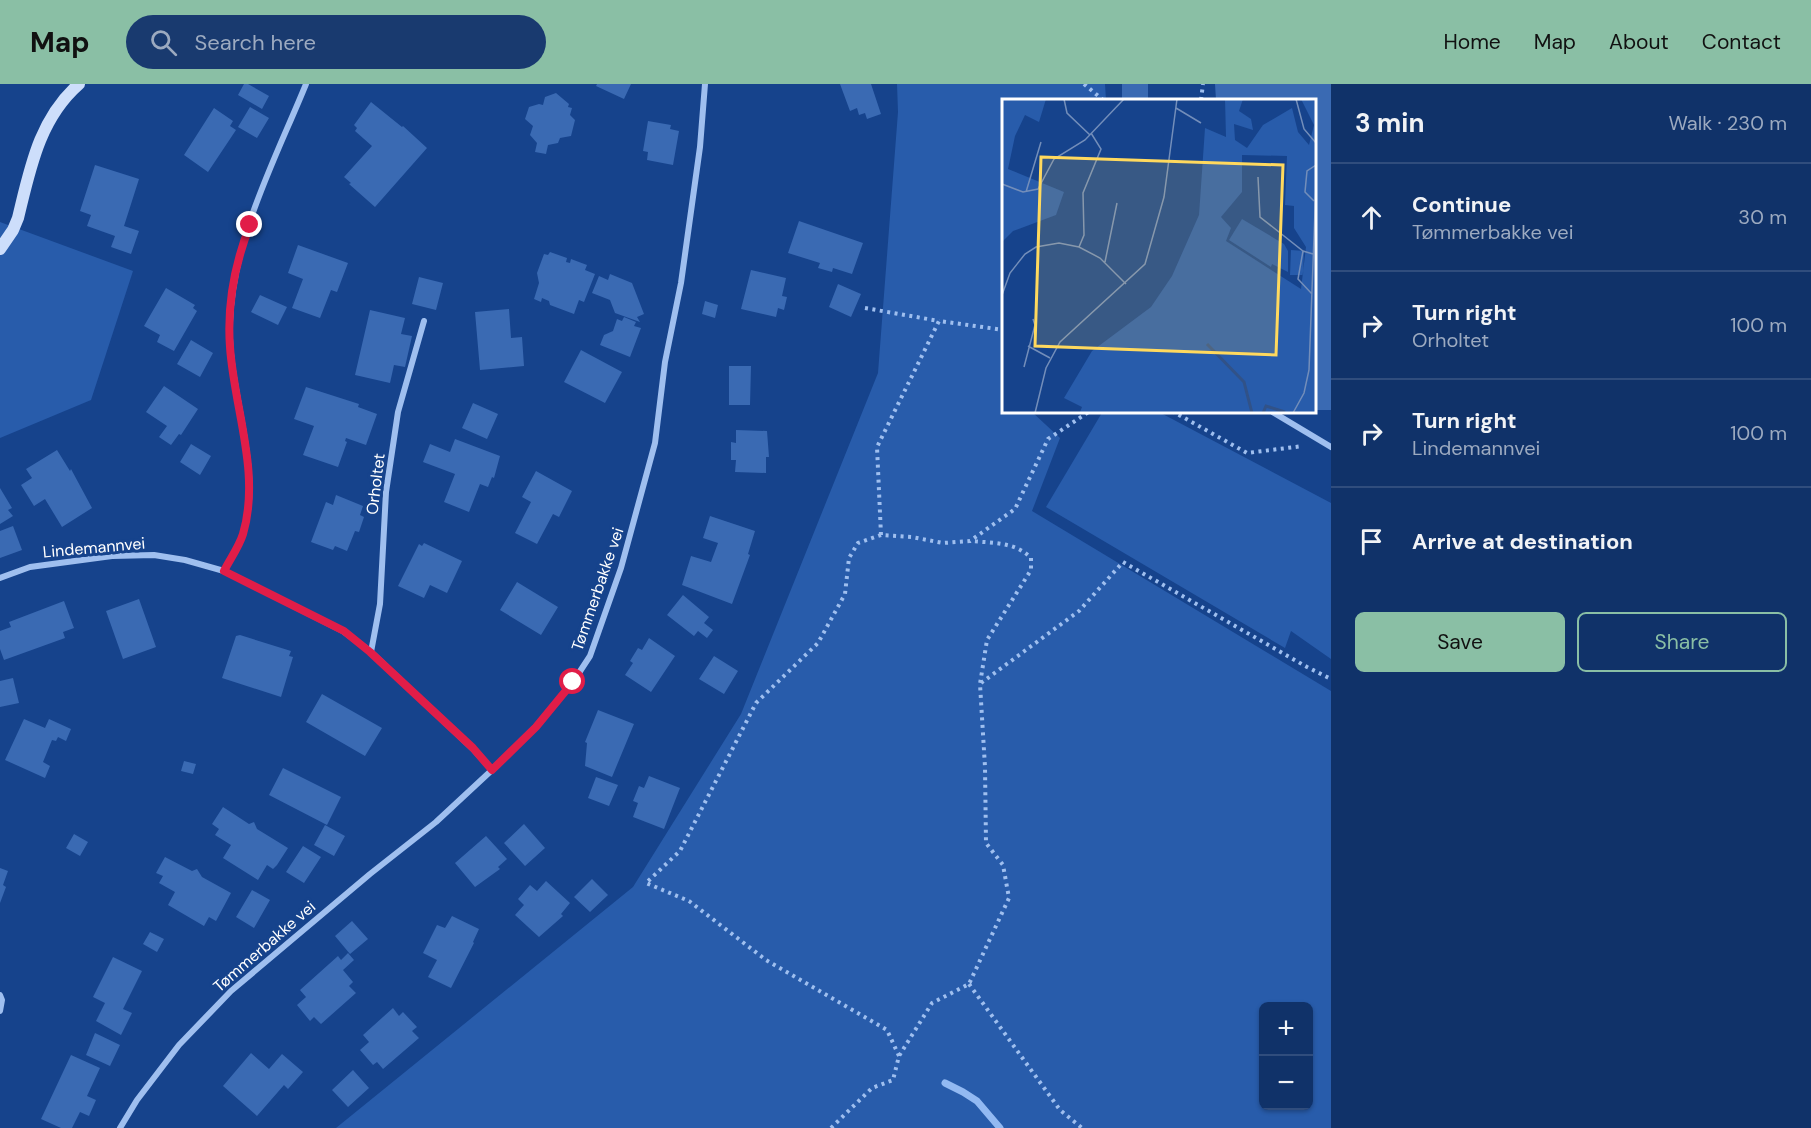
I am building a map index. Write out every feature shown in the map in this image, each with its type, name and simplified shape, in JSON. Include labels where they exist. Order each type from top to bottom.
[{"type":"main road","points":[[0,249],[18,218],[41,137],[60,103],[79,84]]},
{"type":"street","points":[[306,84],[242,245],[235,276],[230,345],[249,478],[249,507],[242,536],[224,571],[344,631],[370,652],[473,748],[492,770]]},
{"type":"street","name":"Tømmerbakke vei","points":[[120,1128],[137,1100],[179,1045],[231,991],[370,874],[436,822],[492,770],[536,727],[573,682],[590,656],[621,568],[655,443],[665,362],[681,283],[700,147],[705,84]]},
{"type":"street","name":"Orholtet","points":[[370,652],[380,604],[386,492],[394,435],[398,412],[424,321]]},
{"type":"street","points":[[1273,412],[1328,445]]},
{"type":"street","name":"Lindemannvei","points":[[0,578],[30,567],[112,556],[154,555],[185,560],[224,571]]},
{"type":"street","points":[[0,995],[2,1000],[0,1011]]},
{"type":"path","points":[[1084,84],[1102,99]]},
{"type":"path","points":[[1201,99],[1203,84]]},
{"type":"path","points":[[865,308],[1002,330]]},
{"type":"path","points":[[881,535],[877,447],[939,321]]},
{"type":"path","points":[[970,542],[1015,509],[1048,440],[1089,412]]},
{"type":"path","points":[[1174,412],[1246,453],[1328,445]]},
{"type":"path","points":[[831,1128],[872,1088],[893,1080],[899,1056],[932,1004],[969,984],[1009,898],[1003,865],[986,843],[985,767],[980,684],[987,640],[1031,570],[1031,558],[1024,550],[1010,545],[970,542],[943,543],[912,537],[881,535],[858,543],[849,558],[845,594],[818,643],[756,703],[680,851],[646,883],[689,901],[766,960],[887,1030],[899,1056]]},
{"type":"path","points":[[980,684],[1079,611],[1123,562],[1307,668],[1331,679]]},
{"type":"path","points":[[969,984],[1060,1110],[1082,1128]]},
{"type":"shaded area","points":[[897,84],[1105,84],[1106,99],[1002,99],[1002,412],[1032,412],[1060,438],[1032,511],[1331,691],[1331,1128],[336,1128],[633,887],[741,714],[878,373],[898,112]]},
{"type":"shaded area","points":[[0,222],[133,271],[91,400],[0,438]]},
{"type":"shaded area","points":[[1102,412],[1159,412],[1331,503],[1331,659],[1291,631],[1285,648],[1046,507]]},
{"type":"building","points":[[244,84],[269,96],[262,109],[238,95]]},
{"type":"building","points":[[597,84],[631,84],[624,99],[596,86]]},
{"type":"building","points":[[840,84],[871,84],[881,114],[867,119],[865,113],[859,115],[857,108],[850,111]]},
{"type":"building","points":[[1122,84],[1148,84],[1148,99],[1122,99]]},
{"type":"building","points":[[1215,84],[1331,84],[1331,410],[1316,410],[1316,99],[1216,99]]},
{"type":"building","points":[[556,93],[569,104],[568,107],[572,108],[570,115],[575,120],[571,136],[560,138],[558,143],[548,145],[546,154],[535,152],[537,143],[530,135],[533,126],[525,119],[529,107],[543,105],[545,97]]},
{"type":"building","points":[[371,102],[427,148],[375,207],[344,177],[372,146],[355,131],[357,128],[354,125]]},
{"type":"building","points":[[250,107],[269,118],[257,138],[238,127]]},
{"type":"building","points":[[214,108],[233,121],[230,126],[236,130],[208,172],[184,155]]},
{"type":"building","points":[[648,121],[671,125],[670,129],[679,131],[673,165],[647,160],[648,152],[643,151]]},
{"type":"building","points":[[95,165],[139,179],[124,226],[139,231],[131,254],[111,247],[115,236],[87,226],[91,215],[80,211]]},
{"type":"building","points":[[799,221],[863,243],[852,274],[833,268],[832,272],[818,268],[820,263],[788,253]]},
{"type":"building","points":[[298,245],[348,263],[337,292],[331,290],[320,318],[292,308],[303,279],[288,273]]},
{"type":"building","points":[[550,252],[567,258],[566,262],[570,263],[571,259],[587,265],[585,270],[595,274],[584,302],[579,300],[574,314],[550,305],[549,301],[542,298],[541,302],[534,299],[539,283],[537,273],[544,254],[548,255]]},
{"type":"building","points":[[751,270],[786,278],[782,296],[787,297],[784,310],[778,308],[776,317],[741,309]]},
{"type":"building","points":[[610,274],[632,283],[644,314],[637,317],[640,322],[615,313],[610,300],[592,293],[599,276],[608,280]]},
{"type":"building","points":[[419,277],[443,283],[436,310],[412,304]]},
{"type":"building","points":[[838,284],[861,294],[851,317],[829,307]]},
{"type":"building","points":[[166,288],[195,305],[193,308],[197,311],[174,351],[157,342],[160,335],[144,326]]},
{"type":"building","points":[[260,295],[287,307],[278,325],[251,312]]},
{"type":"building","points":[[705,301],[718,305],[715,318],[702,314]]},
{"type":"building","points":[[509,309],[511,338],[522,337],[524,366],[480,370],[475,312]]},
{"type":"building","points":[[370,310],[405,318],[401,334],[412,336],[405,367],[394,365],[390,383],[355,375]]},
{"type":"building","points":[[624,317],[636,322],[634,326],[641,328],[630,357],[600,345],[604,335],[613,331],[617,319],[622,321]]},
{"type":"building","points":[[191,340],[213,353],[200,377],[177,364]]},
{"type":"building","points":[[581,350],[622,372],[605,403],[564,382]]},
{"type":"building","points":[[729,366],[751,366],[750,405],[729,405]]},
{"type":"building","points":[[164,386],[198,409],[181,435],[179,434],[171,445],[159,437],[167,426],[146,412]]},
{"type":"building","points":[[306,387],[359,404],[358,407],[377,414],[366,445],[346,438],[347,442],[338,467],[303,455],[314,426],[294,419]]},
{"type":"building","points":[[473,403],[498,414],[487,439],[462,428]]},
{"type":"building","points":[[736,430],[767,431],[769,457],[766,457],[766,473],[735,472],[736,460],[731,460],[731,442],[736,443]]},
{"type":"building","points":[[455,439],[500,456],[494,478],[492,477],[488,487],[480,484],[469,512],[444,502],[455,474],[423,462],[430,444],[450,452]]},
{"type":"building","points":[[191,444],[211,456],[200,475],[180,462]]},
{"type":"building","points":[[57,450],[70,471],[71,469],[92,508],[62,527],[45,499],[34,506],[21,485],[32,478],[26,469]]},
{"type":"building","points":[[536,471],[572,491],[559,517],[553,514],[537,544],[515,533],[531,502],[522,497]]},
{"type":"building","points":[[0,488],[12,508],[8,510],[13,516],[0,524]]},
{"type":"building","points":[[336,495],[363,506],[360,515],[364,517],[359,532],[355,531],[347,551],[335,546],[333,550],[311,542],[326,502],[333,505]]},
{"type":"building","points":[[710,516],[755,531],[748,554],[750,555],[732,604],[682,585],[691,556],[711,562],[718,543],[703,538]]},
{"type":"building","points":[[13,526],[22,550],[0,558],[0,531]]},
{"type":"building","points":[[424,543],[462,561],[447,593],[430,585],[424,598],[398,586],[419,544],[422,546]]},
{"type":"building","points":[[517,582],[558,607],[541,635],[500,610]]},
{"type":"building","points":[[683,595],[709,617],[704,623],[713,630],[707,638],[698,631],[694,636],[667,615]]},
{"type":"building","points":[[139,599],[156,647],[123,659],[106,611]]},
{"type":"building","points":[[64,601],[74,628],[63,632],[65,638],[4,660],[0,649],[0,631],[11,627],[9,622]]},
{"type":"building","points":[[240,635],[291,651],[289,656],[293,657],[281,697],[222,678],[236,636]]},
{"type":"building","points":[[649,638],[675,656],[651,692],[625,675],[633,663],[630,661],[638,648],[642,650]]},
{"type":"building","points":[[714,656],[738,671],[724,694],[699,679]]},
{"type":"building","points":[[13,678],[19,703],[0,707],[0,681]]},
{"type":"building","points":[[322,694],[382,728],[365,756],[306,722]]},
{"type":"building","points":[[598,710],[634,724],[612,777],[585,766],[587,743],[585,742]]},
{"type":"building","points":[[24,719],[45,728],[49,719],[71,729],[66,741],[58,737],[56,741],[52,740],[43,762],[50,766],[45,778],[5,760]]},
{"type":"building","points":[[184,761],[196,764],[193,774],[181,771]]},
{"type":"building","points":[[283,768],[341,797],[327,825],[269,795]]},
{"type":"building","points":[[649,776],[680,788],[664,829],[633,817],[638,803],[633,801],[639,786],[644,788]]},
{"type":"building","points":[[596,777],[618,785],[609,806],[588,798]]},
{"type":"building","points":[[223,807],[249,824],[254,822],[257,829],[288,848],[273,869],[267,865],[258,880],[223,858],[231,845],[215,835],[219,829],[212,824]]},
{"type":"building","points":[[524,824],[545,848],[525,866],[504,843]]},
{"type":"building","points":[[325,825],[345,836],[334,856],[314,845]]},
{"type":"building","points":[[74,834],[88,842],[80,856],[66,848]]},
{"type":"building","points":[[486,836],[507,859],[498,867],[500,869],[475,887],[455,863]]},
{"type":"building","points":[[303,846],[321,857],[304,883],[286,872]]},
{"type":"building","points":[[165,857],[192,871],[197,869],[202,877],[231,893],[216,921],[209,917],[204,926],[168,905],[175,892],[159,883],[163,876],[156,873]]},
{"type":"building","points":[[0,868],[8,871],[3,885],[6,887],[0,903]]},
{"type":"building","points":[[592,879],[608,895],[590,912],[574,897]]},
{"type":"building","points":[[546,881],[570,903],[561,914],[563,916],[539,937],[515,915],[524,905],[518,899],[530,885],[537,891]]},
{"type":"building","points":[[252,890],[270,900],[254,928],[236,917]]},
{"type":"building","points":[[452,916],[479,929],[451,988],[428,977],[437,960],[423,953],[437,925],[445,928]]},
{"type":"building","points":[[352,921],[368,939],[350,954],[335,936]]},
{"type":"building","points":[[150,932],[164,939],[157,952],[143,944]]},
{"type":"building","points":[[348,953],[354,960],[343,970],[353,982],[349,986],[356,993],[321,1024],[314,1017],[310,1021],[297,1005],[306,997],[300,990],[338,956],[341,960]]},
{"type":"building","points":[[113,957],[142,971],[123,1009],[132,1013],[121,1035],[96,1021],[105,1003],[93,997]]},
{"type":"building","points":[[393,1008],[399,1016],[403,1012],[417,1027],[412,1031],[419,1038],[383,1069],[377,1062],[373,1065],[360,1050],[369,1042],[363,1035]]},
{"type":"building","points":[[95,1033],[120,1045],[110,1066],[86,1055]]},
{"type":"building","points":[[251,1053],[269,1069],[282,1054],[303,1072],[288,1089],[284,1085],[257,1116],[223,1086]]},
{"type":"building","points":[[71,1055],[100,1068],[87,1096],[96,1100],[89,1116],[80,1112],[72,1128],[61,1128],[41,1119]]},
{"type":"building","points":[[353,1070],[369,1088],[348,1107],[332,1090]]},
{"type":"waterway","points":[[945,1083],[977,1101],[1000,1128]]},
{"type":"route","points":[[250,225],[242,245],[235,276],[230,322],[233,371],[249,478],[249,507],[242,536],[224,571],[344,631],[370,652],[473,748],[492,770],[536,727],[573,682]]}]
